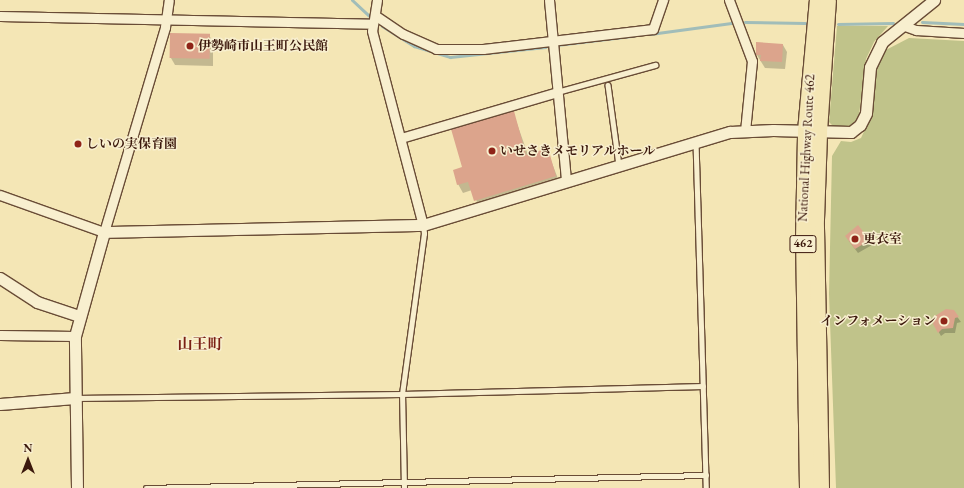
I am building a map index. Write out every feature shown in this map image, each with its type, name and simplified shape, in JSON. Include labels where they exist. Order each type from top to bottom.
[{"type":"highway","name":"National Highway Route 462","points":[[817,0],[812,131],[816,219],[821,488]]},
{"type":"highway","name":"National Highway Route 462","points":[[807,488],[803,239],[812,131],[828,0]]},
{"type":"street","points":[[77,488],[75,336],[79,316],[165,20],[169,0]]},
{"type":"street","points":[[377,0],[374,20],[400,138],[423,225]]},
{"type":"street","points":[[549,0],[551,41],[566,181]]},
{"type":"street","points":[[0,16],[165,20],[374,20],[416,41],[446,50],[483,49],[653,29],[663,0]]},
{"type":"street","points":[[729,0],[752,61],[745,131]]},
{"type":"street","points":[[0,195],[104,232],[423,225],[696,141],[745,131],[812,131],[845,133],[860,125],[866,113],[868,78],[873,58],[882,42],[930,1]]},
{"type":"street","points":[[902,25],[916,30],[964,33]]},
{"type":"street","points":[[400,138],[557,92]]},
{"type":"street","points":[[0,278],[37,302],[79,316]]},
{"type":"street","points":[[0,335],[75,336]]},
{"type":"street","points":[[0,404],[75,398]]},
{"type":"lane","points":[[557,92],[655,65]]},
{"type":"lane","points":[[608,84],[619,165]]},
{"type":"lane","points":[[696,141],[706,488]]},
{"type":"lane","points":[[404,486],[402,394],[424,234],[423,225]]},
{"type":"lane","points":[[75,398],[402,394],[703,386]]},
{"type":"lane","points":[[146,488],[404,486],[706,475]]},
{"type":"green space","points":[[837,26],[888,26],[874,42],[866,59],[859,115],[853,124],[844,128],[834,127],[829,122]]},
{"type":"green space","points":[[909,38],[964,41],[964,488],[836,488],[829,294],[832,156],[841,141],[851,142],[861,138],[868,123],[874,73],[882,52]]},
{"type":"building","name":"伊勢崎市山王町公民館","points":[[170,33],[210,34],[210,59],[170,58]]},
{"type":"building","points":[[756,42],[783,44],[782,62],[760,61],[761,55],[756,55]]},
{"type":"building","name":"いせさきメモリアルホール","points":[[514,111],[526,155],[548,148],[556,176],[474,201],[468,182],[457,185],[453,170],[462,167],[451,129]]},
{"type":"building","name":"更衣室","points":[[858,225],[870,240],[855,249],[845,236]]},
{"type":"building","name":"インフォメーション","points":[[946,309],[954,310],[959,317],[955,318],[953,328],[942,329],[938,333],[933,324],[935,316]]},
{"type":"waterway","points":[[352,0],[369,16]]},
{"type":"waterway","points":[[745,22],[805,23]]},
{"type":"waterway","points":[[922,22],[964,24]]},
{"type":"waterway","points":[[650,34],[731,23]]},
{"type":"waterway","points":[[838,24],[893,23]]},
{"type":"waterway","points":[[382,26],[414,46],[450,57],[545,47]]},
{"type":"waterway","points":[[557,45],[633,36]]},
{"type":"place","name":"伊勢崎市山王町公民館","points":[[190,46]]},
{"type":"place","name":"しいの実保育園","points":[[78,144]]},
{"type":"place","name":"いせさきメモリアルホール","points":[[492,151]]},
{"type":"place","name":"更衣室","points":[[855,239]]},
{"type":"place","name":"インフォメーション","points":[[944,321]]},
{"type":"district","name":"山王町","points":[[200,344]]}]
